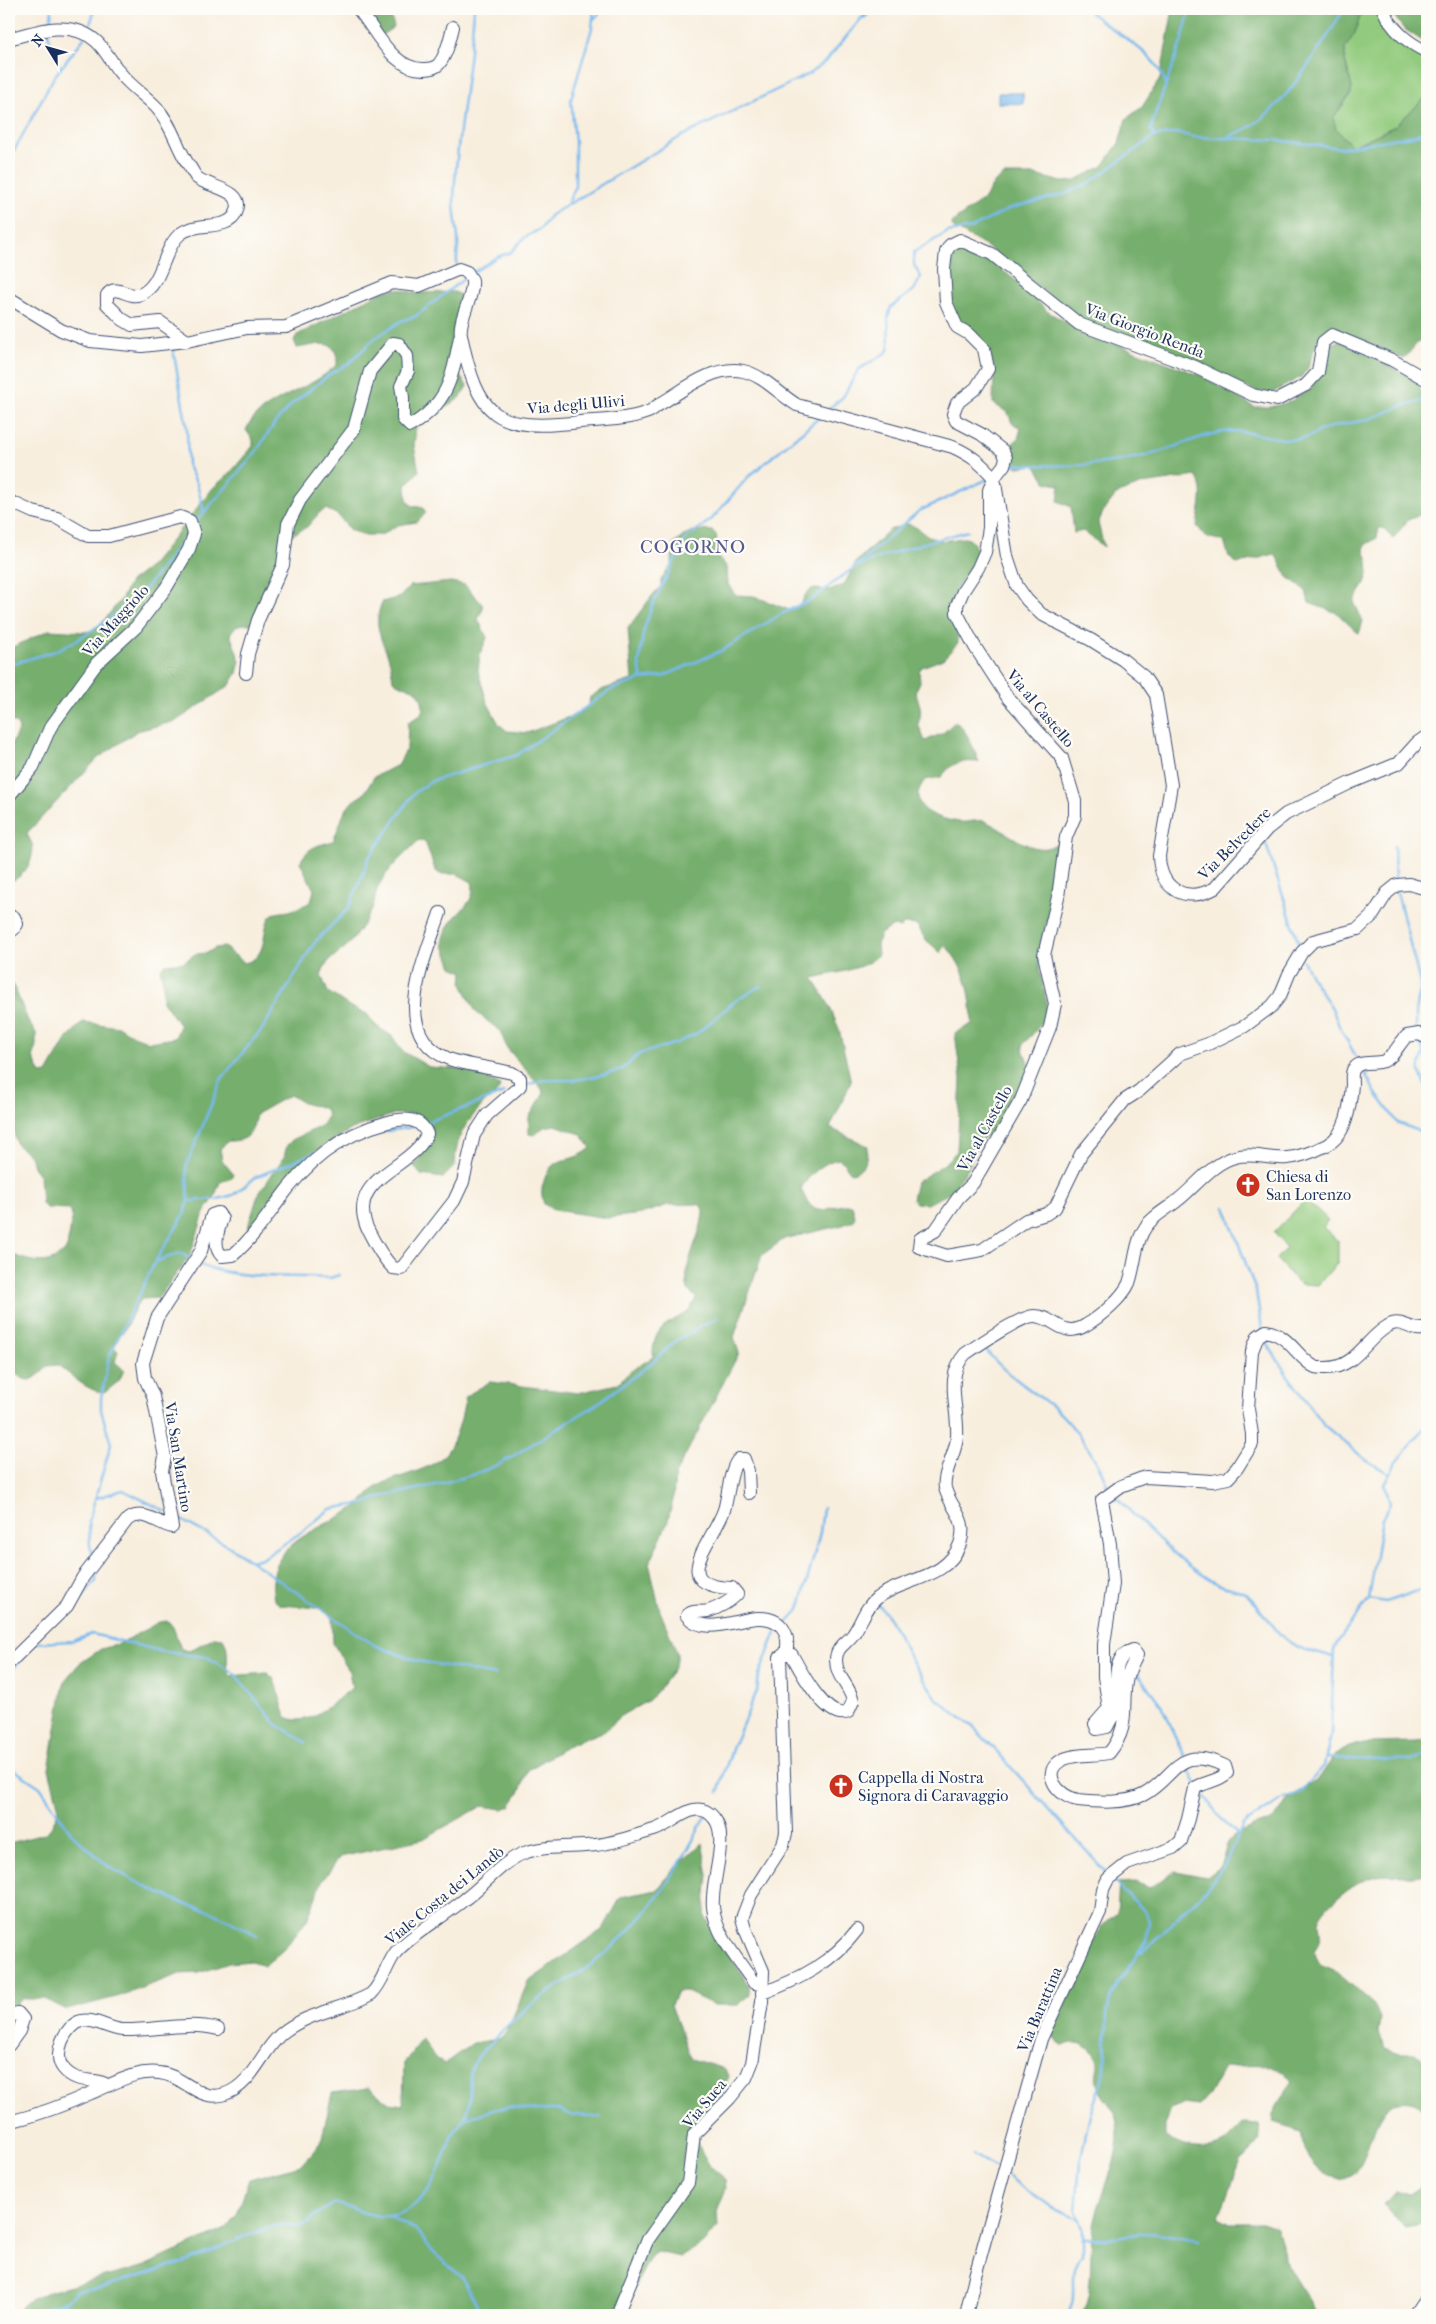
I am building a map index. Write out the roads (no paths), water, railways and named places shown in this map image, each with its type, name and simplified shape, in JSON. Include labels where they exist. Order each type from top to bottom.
[{"type":"street","points":[[358,9],[397,59],[422,70],[438,65],[448,47],[453,27]]},
{"type":"street","points":[[1383,9],[1389,23],[1399,33],[1427,52]]},
{"type":"street","points":[[9,39],[54,28],[73,30],[86,34],[96,42],[122,76],[157,108],[174,133],[185,160],[197,178],[223,189],[235,197],[237,202],[236,214],[228,223],[191,227],[180,234],[167,251],[150,289],[139,295],[130,295],[116,290],[111,291],[107,296],[107,304],[122,319],[132,325],[160,322],[187,341]]},
{"type":"street","name":"Via Giorgio Renda","points":[[994,478],[1004,465],[1005,454],[981,434],[956,421],[953,414],[957,404],[976,388],[988,369],[984,349],[969,334],[957,327],[946,302],[946,252],[950,245],[960,240],[992,254],[1079,324],[1195,367],[1253,395],[1277,400],[1306,385],[1318,372],[1323,342],[1332,335],[1392,360],[1427,380]]},
{"type":"street","name":"Via degli Ulivi","points":[[9,298],[61,330],[90,341],[142,346],[187,341],[248,328],[286,327],[392,283],[419,286],[459,269],[467,272],[473,285],[461,332],[472,379],[484,404],[496,415],[522,425],[564,424],[649,412],[715,372],[743,371],[766,382],[782,396],[797,405],[968,453],[994,478]]},
{"type":"street","points":[[246,673],[248,654],[258,620],[283,565],[288,524],[300,500],[354,429],[370,371],[393,343],[399,344],[407,356],[408,371],[401,386],[403,419],[410,426],[436,407],[452,378],[461,332]]},
{"type":"street","name":"Via Belvedere","points":[[994,478],[1007,556],[1017,586],[1027,600],[1041,614],[1123,660],[1144,677],[1156,695],[1171,785],[1159,856],[1159,868],[1171,888],[1182,894],[1193,896],[1205,894],[1215,888],[1267,829],[1286,814],[1350,783],[1399,763],[1417,743],[1427,736]]},
{"type":"street","name":"Via al Castello","points":[[994,478],[989,490],[989,528],[986,552],[963,591],[957,605],[957,613],[975,647],[1008,698],[1062,758],[1075,801],[1075,816],[1066,837],[1058,897],[1044,955],[1054,1004],[1050,1027],[1020,1100],[1001,1136],[973,1183],[958,1198],[935,1231],[920,1239],[919,1247],[947,1256],[982,1250],[1026,1220],[1046,1214],[1056,1208],[1080,1154],[1125,1100],[1139,1091],[1180,1054],[1208,1044],[1245,1026],[1272,1006],[1280,996],[1289,974],[1302,952],[1314,940],[1358,929],[1373,915],[1387,893],[1397,885],[1409,884],[1427,889]]},
{"type":"street","name":"Via Maggiolo","points":[[9,501],[33,512],[57,518],[88,536],[108,536],[180,517],[190,522],[194,534],[189,549],[166,588],[136,627],[97,663],[50,728],[33,767],[9,796]]},
{"type":"street","name":"Via San Martino","points":[[9,1663],[67,1606],[83,1577],[128,1519],[136,1514],[147,1515],[172,1527],[162,1471],[165,1457],[153,1396],[145,1378],[143,1363],[157,1318],[176,1292],[201,1251],[212,1215],[218,1213],[222,1219],[216,1243],[217,1250],[222,1256],[233,1256],[250,1240],[292,1182],[314,1160],[360,1131],[409,1118],[424,1127],[427,1134],[424,1140],[416,1150],[371,1186],[365,1197],[364,1221],[382,1257],[393,1268],[402,1269],[454,1201],[462,1182],[474,1136],[487,1115],[520,1086],[520,1078],[512,1073],[449,1058],[430,1047],[416,1029],[413,1004],[440,913]]},
{"type":"street","points":[[9,916],[14,917],[17,924],[9,932]]},
{"type":"street","points":[[749,1493],[748,1471],[744,1459],[739,1459],[734,1467],[718,1526],[702,1550],[697,1563],[698,1576],[702,1581],[718,1589],[732,1588],[737,1594],[734,1598],[709,1611],[693,1612],[687,1616],[690,1620],[702,1625],[721,1625],[759,1618],[771,1620],[786,1631],[789,1640],[786,1652],[792,1655],[805,1680],[832,1711],[844,1714],[851,1709],[852,1697],[838,1674],[836,1662],[837,1652],[840,1647],[854,1633],[871,1604],[885,1592],[938,1571],[960,1546],[964,1529],[945,1488],[945,1478],[955,1454],[957,1437],[958,1414],[953,1382],[958,1362],[965,1354],[1028,1316],[1041,1317],[1063,1329],[1079,1329],[1109,1308],[1128,1285],[1143,1228],[1154,1217],[1180,1199],[1197,1181],[1234,1157],[1256,1154],[1287,1158],[1308,1154],[1328,1144],[1338,1137],[1344,1125],[1349,1104],[1352,1072],[1355,1068],[1366,1063],[1382,1062],[1390,1058],[1407,1036],[1419,1034],[1427,1038]]},
{"type":"street","name":"Via Barattina","points":[[966,2315],[975,2276],[1041,2039],[1100,1912],[1103,1889],[1108,1879],[1127,1864],[1173,1848],[1181,1841],[1195,1788],[1205,1782],[1221,1780],[1228,1773],[1225,1766],[1213,1760],[1198,1758],[1184,1762],[1171,1769],[1143,1795],[1122,1801],[1076,1800],[1063,1794],[1054,1786],[1050,1777],[1059,1762],[1076,1755],[1109,1753],[1117,1744],[1123,1727],[1127,1676],[1137,1655],[1133,1650],[1126,1652],[1117,1665],[1115,1674],[1117,1694],[1115,1712],[1107,1727],[1097,1729],[1096,1724],[1109,1708],[1104,1677],[1104,1644],[1113,1584],[1110,1544],[1102,1500],[1121,1486],[1145,1477],[1214,1481],[1228,1478],[1238,1468],[1252,1444],[1248,1409],[1252,1351],[1258,1336],[1266,1330],[1277,1332],[1315,1367],[1328,1368],[1342,1366],[1358,1355],[1386,1326],[1395,1322],[1406,1324],[1416,1330],[1427,1328]]},
{"type":"street","name":"Via Suea","points":[[617,2315],[647,2241],[688,2183],[694,2134],[730,2098],[746,2078],[752,2063],[762,2002],[762,1971],[742,1918],[751,1896],[783,1845],[786,1833],[786,1767],[780,1659],[786,1652]]},
{"type":"street","name":"Viale Costa dei Landò","points":[[9,2122],[51,2110],[135,2074],[159,2073],[178,2078],[202,2094],[212,2096],[234,2091],[242,2084],[272,2042],[300,2021],[371,1994],[376,1989],[389,1962],[398,1951],[465,1900],[522,1853],[537,1849],[598,1845],[627,1838],[659,1829],[685,1812],[695,1809],[706,1811],[714,1817],[719,1826],[720,1839],[712,1906],[715,1920],[754,1983],[762,1989]]},
{"type":"street","points":[[762,1989],[802,1977],[845,1946],[858,1930]]},
{"type":"street","points":[[9,2018],[18,2013],[23,2019],[19,2032],[9,2045]]},
{"type":"street","points":[[108,2086],[104,2083],[80,2080],[69,2074],[60,2063],[58,2050],[77,2022],[92,2021],[121,2030],[193,2025],[218,2029]]},
{"type":"street","points":[[1414,2315],[1427,2296]]},
{"type":"water","points":[[998,93],[1023,93],[1023,104],[998,103]]},
{"type":"waterway","points":[[50,25],[52,9]]},
{"type":"waterway","points":[[88,31],[95,9]]},
{"type":"waterway","points":[[457,265],[458,241],[454,210],[455,176],[474,9]]},
{"type":"waterway","points":[[567,205],[575,188],[575,142],[571,99],[592,28],[594,9]]},
{"type":"waterway","points":[[594,19],[603,9]]},
{"type":"waterway","points":[[472,273],[497,257],[511,252],[524,238],[540,229],[551,215],[682,136],[809,74],[827,60],[869,9]]},
{"type":"waterway","points":[[864,18],[874,9]]},
{"type":"waterway","points":[[1087,9],[1144,53],[1162,74],[1166,87]]},
{"type":"waterway","points":[[1155,136],[1151,130],[1153,120],[1182,40],[1190,9]]},
{"type":"waterway","points":[[1229,137],[1266,116],[1278,103],[1303,72],[1344,9]]},
{"type":"waterway","points":[[48,32],[51,48],[60,67]]},
{"type":"waterway","points":[[9,160],[54,77],[84,38]]},
{"type":"waterway","points":[[827,410],[843,397],[858,370],[887,352],[889,348],[888,318],[891,307],[914,290],[921,277],[914,265],[914,252],[948,232],[972,228],[1011,208],[1065,194],[1090,182],[1155,136],[1177,133],[1194,137],[1277,140],[1340,148],[1416,135],[1427,130]]},
{"type":"waterway","points":[[195,523],[253,456],[275,423],[291,405],[330,374],[348,364],[374,339],[401,321],[416,316],[465,278]]},
{"type":"waterway","points":[[173,349],[187,428],[188,466],[197,484],[204,512]]},
{"type":"waterway","points":[[1009,464],[1065,466],[1119,461],[1156,453],[1213,434],[1233,431],[1284,439],[1301,439],[1330,427],[1369,419],[1405,405],[1427,401]]},
{"type":"waterway","points":[[642,679],[639,664],[643,633],[652,606],[685,539],[712,519],[748,477],[820,417]]},
{"type":"waterway","points":[[93,1555],[90,1546],[89,1520],[111,1444],[101,1410],[101,1398],[109,1357],[155,1262],[184,1215],[189,1201],[186,1167],[222,1078],[263,1028],[315,942],[348,909],[368,859],[414,793],[432,781],[517,755],[612,689],[642,679],[664,676],[721,651],[781,614],[811,600],[856,566],[919,511],[988,479]]},
{"type":"waterway","points":[[858,566],[899,551],[968,531]]},
{"type":"waterway","points":[[9,665],[55,651],[77,640],[110,618],[142,593],[188,534]]},
{"type":"waterway","points":[[1264,838],[1300,947]]},
{"type":"waterway","points":[[1394,846],[1395,882]]},
{"type":"waterway","points":[[1397,892],[1421,987],[1416,1011],[1416,1030]]},
{"type":"waterway","points":[[1303,960],[1313,980],[1332,1008],[1339,1026],[1359,1062]]},
{"type":"waterway","points":[[523,1086],[544,1080],[574,1080],[621,1070],[639,1054],[677,1043],[699,1032],[735,1001],[760,986]]},
{"type":"waterway","points":[[1419,1040],[1424,1053],[1420,1063],[1420,1071],[1427,1088]]},
{"type":"waterway","points":[[1363,1069],[1375,1092],[1398,1123],[1427,1134]]},
{"type":"waterway","points":[[425,1123],[504,1093]]},
{"type":"waterway","points":[[369,1134],[413,1127]]},
{"type":"waterway","points":[[189,1201],[218,1199],[233,1195],[256,1177],[316,1152]]},
{"type":"waterway","points":[[1225,1207],[1256,1291],[1262,1329]]},
{"type":"waterway","points":[[155,1262],[180,1253],[191,1259]]},
{"type":"waterway","points":[[198,1264],[229,1273],[246,1275],[330,1278],[339,1275]]},
{"type":"waterway","points":[[251,1561],[265,1557],[303,1531],[330,1509],[365,1503],[380,1497],[440,1484],[475,1474],[500,1464],[594,1406],[648,1366],[677,1340],[718,1317]]},
{"type":"waterway","points":[[1265,1337],[1286,1373],[1325,1426],[1366,1460],[1390,1474]]},
{"type":"waterway","points":[[984,1346],[989,1354],[1006,1371],[1053,1407],[1070,1424],[1094,1457],[1109,1491]]},
{"type":"waterway","points":[[1141,1953],[1203,1893],[1223,1867],[1243,1825],[1284,1798],[1301,1792],[1324,1766],[1331,1734],[1334,1650],[1369,1599],[1382,1519],[1390,1504],[1385,1485],[1396,1462],[1427,1425]]},
{"type":"waterway","points":[[96,1498],[123,1490],[165,1511]]},
{"type":"waterway","points":[[1111,1498],[1118,1499],[1165,1545],[1204,1577],[1217,1584],[1239,1590],[1251,1598],[1283,1638],[1311,1652],[1333,1657]]},
{"type":"waterway","points":[[787,1623],[798,1611],[802,1600],[820,1533],[823,1508]]},
{"type":"waterway","points":[[174,1516],[227,1545],[374,1645],[418,1661],[495,1675]]},
{"type":"waterway","points":[[71,1611],[96,1581],[96,1568]]},
{"type":"waterway","points":[[1369,1599],[1385,1602],[1427,1588]]},
{"type":"waterway","points":[[878,1603],[891,1621],[914,1665],[938,1700],[972,1726],[991,1745],[1108,1875]]},
{"type":"waterway","points":[[718,1792],[732,1749],[757,1691],[759,1675],[776,1632]]},
{"type":"waterway","points":[[37,1643],[73,1641],[92,1634],[165,1652],[207,1657],[234,1673],[275,1723],[305,1742]]},
{"type":"waterway","points":[[9,1678],[14,1668],[24,1657]]},
{"type":"waterway","points":[[1134,1669],[1162,1706],[1185,1757]]},
{"type":"waterway","points":[[1327,1758],[1412,1761],[1427,1753]]},
{"type":"waterway","points":[[1186,1764],[1196,1784]]},
{"type":"waterway","points":[[10,1767],[40,1787],[72,1834],[109,1867],[150,1889],[187,1905],[210,1911],[257,1935]]},
{"type":"waterway","points":[[1200,1791],[1223,1821],[1238,1835]]},
{"type":"waterway","points":[[27,2315],[66,2301],[77,2291],[102,2287],[189,2261],[243,2237],[281,2224],[301,2226],[309,2223],[314,2216],[334,2203],[381,2216],[391,2216],[410,2208],[434,2181],[451,2139],[466,2115],[469,2105],[471,2072],[482,2052],[527,2008],[588,1967],[625,1935],[656,1899],[670,1879],[683,1859],[705,1816]]},
{"type":"waterway","points":[[1067,2315],[1073,2298],[1075,2265],[1083,2255],[1083,2228],[1076,2211],[1080,2162],[1090,2115],[1105,2071],[1107,2015],[1111,1995],[1146,1941],[1149,1922],[1146,1912],[1113,1881]]},
{"type":"waterway","points":[[467,2118],[496,2109],[511,2107],[531,2110],[561,2110],[573,2116],[601,2118]]},
{"type":"waterway","points":[[973,2155],[1000,2170]]},
{"type":"waterway","points":[[1006,2175],[1050,2207],[1080,2220]]},
{"type":"waterway","points":[[390,2217],[415,2229],[435,2254],[463,2278],[482,2315]]},
{"type":"waterway","points":[[1084,2238],[1107,2238],[1152,2232],[1198,2240]]},
{"type":"place","name":"Chiesa di San Lorenzo","points":[[1248,1185]]},
{"type":"place","name":"Cappella di Nostra Signora di Caravaggio","points":[[841,1786]]},
{"type":"district","name":"COGORNO","points":[[693,546]]}]
